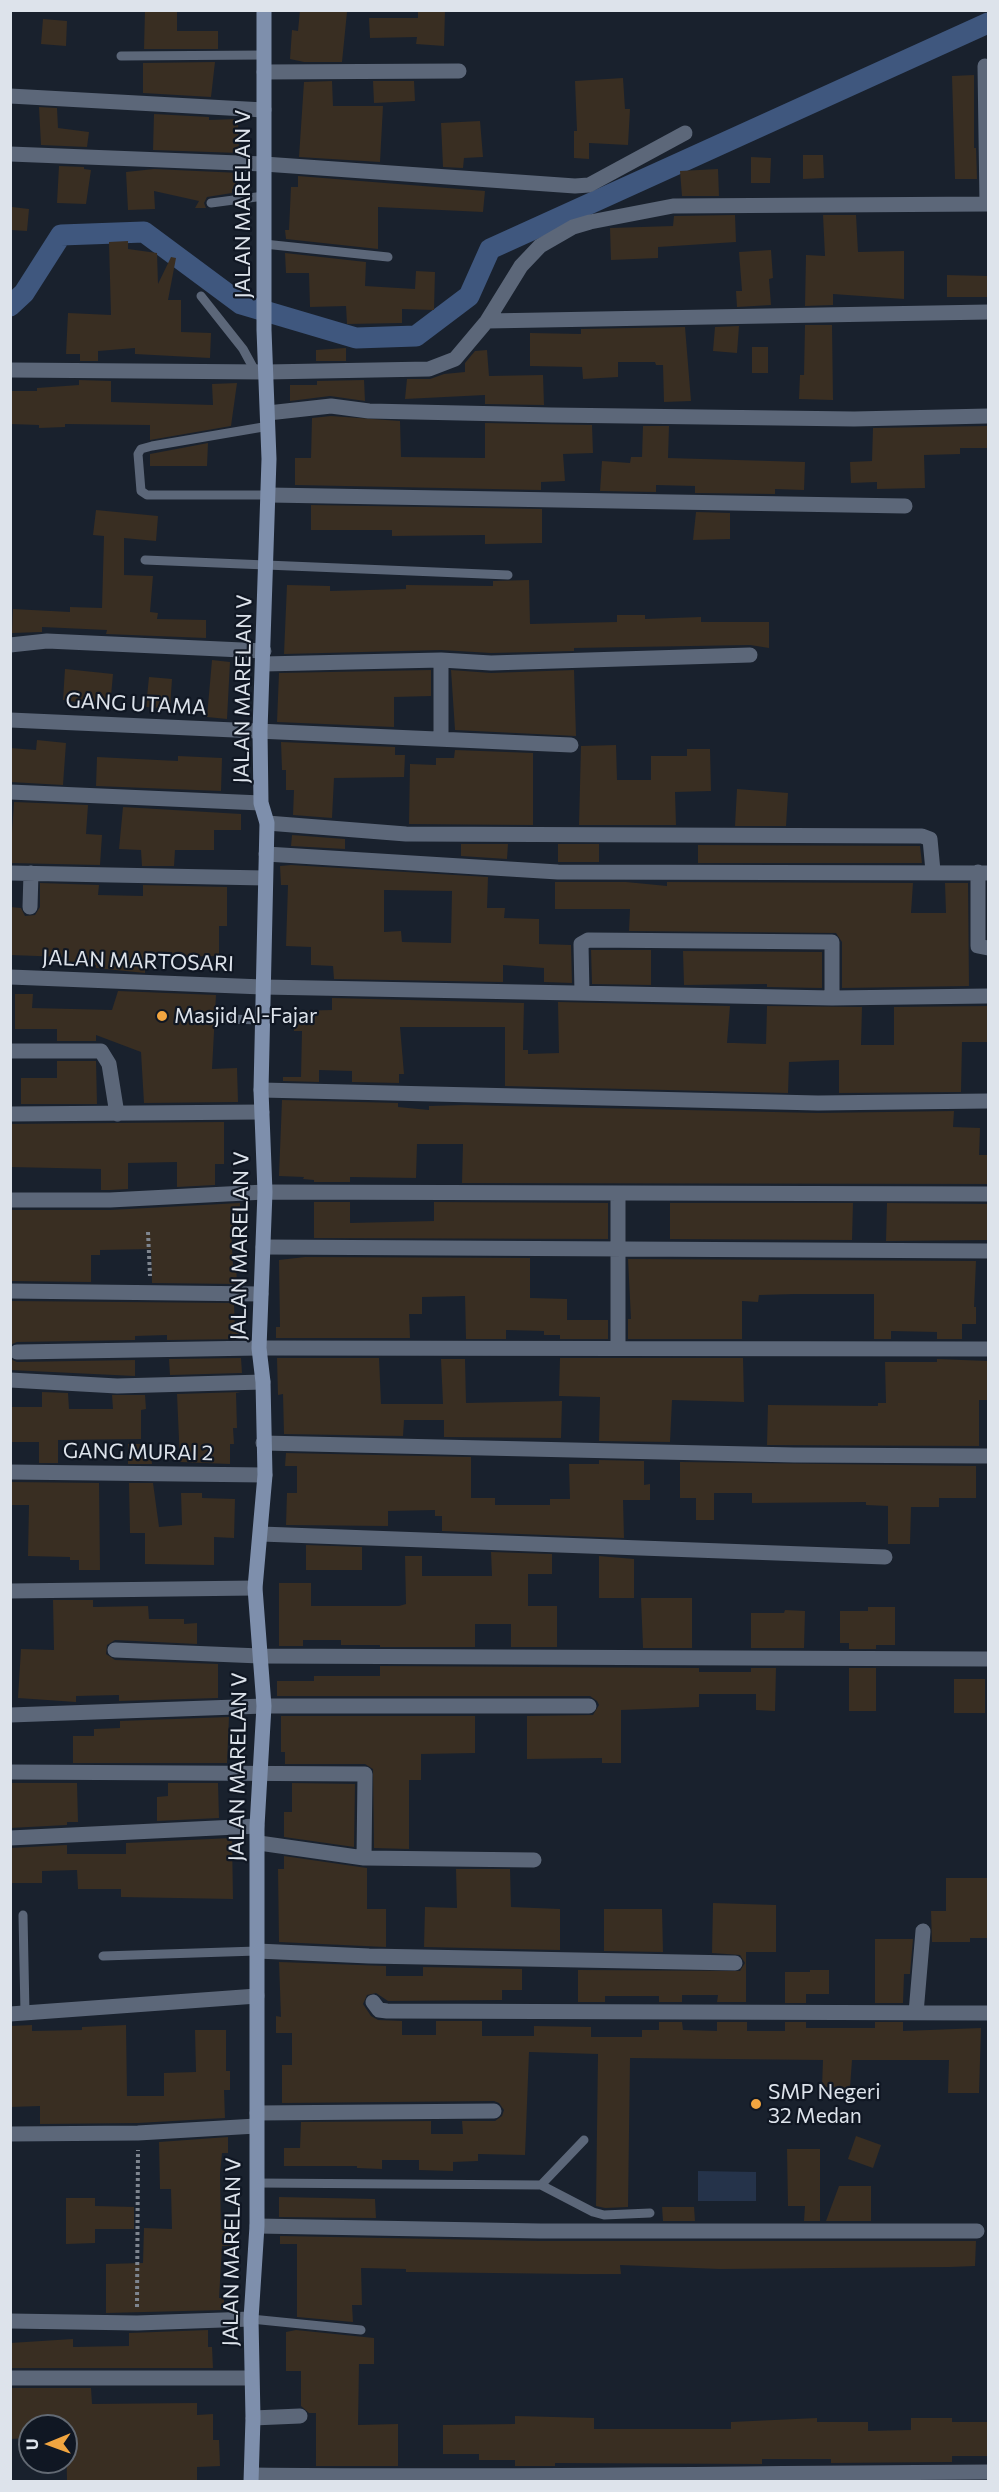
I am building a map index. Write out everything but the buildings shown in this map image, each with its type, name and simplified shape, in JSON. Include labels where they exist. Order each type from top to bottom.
[{"type":"street","name":"JALAN MARELAN V","points":[[251,2478],[253,2418],[251,2319],[257,2226],[259,1843],[257,1826],[262,1772],[264,1706],[255,1588],[265,1474],[262,1443],[263,1382],[259,1348],[265,1192],[261,1090],[267,823],[261,803],[260,731],[269,495],[269,420],[260,372],[264,330],[264,10]]},
{"type":"street","points":[[10,370],[260,372],[429,369],[454,359],[487,321],[530,256],[540,246],[573,227],[673,206],[988,204],[985,66]]},
{"type":"street","points":[[264,72],[459,70]]},
{"type":"street","points":[[10,96],[264,110]]},
{"type":"street","points":[[10,154],[264,164],[575,186],[589,184],[686,133]]},
{"type":"street","points":[[487,321],[988,312]]},
{"type":"street","points":[[269,420],[331,406],[369,411],[552,415],[854,419],[988,416]]},
{"type":"street","points":[[269,495],[905,506]]},
{"type":"street","points":[[10,645],[47,641],[264,657],[491,663],[750,655]]},
{"type":"street","points":[[441,660],[441,739]]},
{"type":"street","name":"GANG UTAMA","points":[[10,720],[571,745]]},
{"type":"street","points":[[10,792],[261,803]]},
{"type":"street","points":[[267,823],[406,834],[922,836],[930,839],[933,871]]},
{"type":"street","points":[[266,854],[558,872],[983,872],[978,946],[988,948]]},
{"type":"street","points":[[10,873],[266,878]]},
{"type":"street","points":[[30,907],[31,873]]},
{"type":"street","points":[[582,993],[581,945],[588,940],[832,942],[832,998]]},
{"type":"street","name":"JALAN MARTOSARI","points":[[10,977],[263,987],[832,998],[988,996]]},
{"type":"street","points":[[10,1051],[101,1051],[109,1064],[117,1114]]},
{"type":"street","points":[[261,1090],[796,1102],[988,1101]]},
{"type":"street","points":[[10,1114],[262,1112]]},
{"type":"street","points":[[10,1200],[110,1200],[265,1192],[988,1194]]},
{"type":"street","points":[[618,1193],[616,1249],[618,1347]]},
{"type":"street","points":[[263,1247],[988,1251]]},
{"type":"street","points":[[10,1291],[261,1294]]},
{"type":"street","points":[[17,1352],[259,1348],[988,1349]]},
{"type":"street","points":[[10,1380],[117,1386],[263,1382]]},
{"type":"street","points":[[262,1443],[794,1455],[988,1456]]},
{"type":"street","name":"GANG MURAI 2","points":[[10,1472],[265,1474]]},
{"type":"street","points":[[261,1534],[885,1557]]},
{"type":"street","points":[[10,1591],[255,1588]]},
{"type":"street","points":[[115,1650],[260,1656],[988,1659]]},
{"type":"street","points":[[10,1715],[264,1706],[590,1706]]},
{"type":"street","points":[[10,1772],[364,1774],[364,1858]]},
{"type":"street","points":[[10,1838],[257,1826]]},
{"type":"street","points":[[259,1843],[364,1858],[534,1860]]},
{"type":"street","points":[[916,2013],[923,1931]]},
{"type":"street","points":[[257,1951],[369,1956],[735,1962]]},
{"type":"street","points":[[18,2014],[257,1996]]},
{"type":"street","points":[[373,2002],[379,2010],[387,2011],[988,2013]]},
{"type":"street","points":[[10,2134],[138,2133],[256,2120],[494,2111]]},
{"type":"street","points":[[257,2226],[552,2231],[977,2231]]},
{"type":"street","points":[[10,2321],[137,2323],[251,2319]]},
{"type":"street","points":[[10,2378],[251,2378]]},
{"type":"street","points":[[253,2418],[300,2416]]},
{"type":"street","points":[[251,2478],[447,2477],[600,2473],[988,2472]]},
{"type":"lane","points":[[121,56],[264,55]]},
{"type":"lane","points":[[211,203],[264,196]]},
{"type":"lane","points":[[264,244],[387,257]]},
{"type":"lane","points":[[201,296],[260,372]]},
{"type":"lane","points":[[269,420],[141,448],[138,454],[141,491],[147,495],[269,495]]},
{"type":"lane","points":[[144,560],[508,575]]},
{"type":"lane","points":[[226,1019],[262,1020]]},
{"type":"lane","points":[[18,2014],[23,1915]]},
{"type":"lane","points":[[103,1956],[257,1951]]},
{"type":"lane","points":[[541,2185],[584,2140]]},
{"type":"lane","points":[[257,2183],[541,2185],[593,2212],[604,2215],[650,2213]]},
{"type":"lane","points":[[251,2319],[362,2330]]},
{"type":"path","points":[[148,1232],[151,1292]]},
{"type":"path","points":[[137,2323],[138,2133]]},
{"type":"shaded area","points":[[698,2171],[756,2172],[756,2201],[698,2201]]},
{"type":"waterway","points":[[10,306],[24,293],[61,235],[144,232],[241,304],[356,338],[416,336],[469,296],[490,249],[988,23]]},
{"type":"place","name":"Masjid Al-Fajar","points":[[162,1016]]},
{"type":"place","name":"SMP Negeri 32 Medan","points":[[756,2104]]}]
